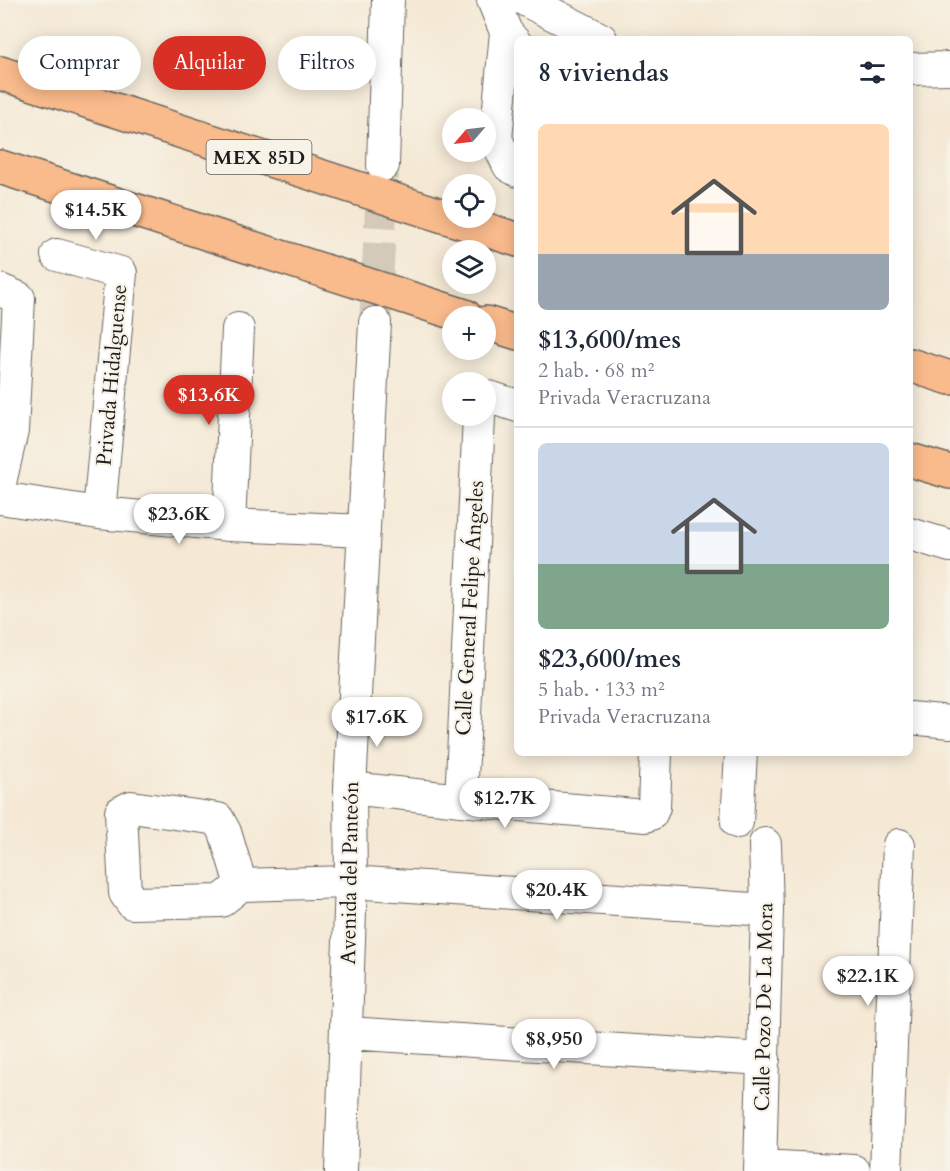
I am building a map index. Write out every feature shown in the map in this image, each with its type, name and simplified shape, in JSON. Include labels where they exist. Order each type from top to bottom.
[{"type":"highway","name":"MEX 85D","points":[[0,73],[514,239]]},
{"type":"highway","points":[[0,167],[442,309]]},
{"type":"highway","points":[[496,326],[514,332]]},
{"type":"highway","points":[[913,366],[950,378]]},
{"type":"highway","points":[[913,461],[950,472]]},
{"type":"street","points":[[383,165],[388,0]]},
{"type":"street","points":[[494,0],[512,39],[496,139],[509,166],[514,169]]},
{"type":"street","points":[[525,0],[595,36]]},
{"type":"street","points":[[913,69],[950,68]]},
{"type":"street","name":"Privada Hidalguense","points":[[57,255],[121,273],[99,513]]},
{"type":"street","points":[[0,290],[19,298],[8,348],[12,431],[0,483]]},
{"type":"street","name":"Avenida del Panteón","points":[[341,1171],[351,882],[350,788],[375,323]]},
{"type":"street","points":[[229,525],[238,330]]},
{"type":"street","points":[[496,399],[514,405]]},
{"type":"street","name":"Calle General Felipe Ángeles","points":[[461,800],[479,426]]},
{"type":"street","points":[[0,498],[99,513],[229,525],[364,531]]},
{"type":"street","points":[[913,535],[950,546]]},
{"type":"street","points":[[913,718],[950,722]]},
{"type":"street","points":[[350,788],[646,816],[651,814],[654,807],[656,756]]},
{"type":"street","points":[[737,822],[741,756]]},
{"type":"street","name":"Calle Pozo De La Mora","points":[[760,1169],[767,910],[765,844]]},
{"type":"street","points":[[886,1171],[899,845]]},
{"type":"street","points":[[240,885],[351,882],[767,910]]},
{"type":"street","points":[[347,1033],[764,1059]]},
{"type":"street","points":[[760,1169],[854,1171]]},
{"type":"tunnel","points":[[375,323],[383,171]]}]
